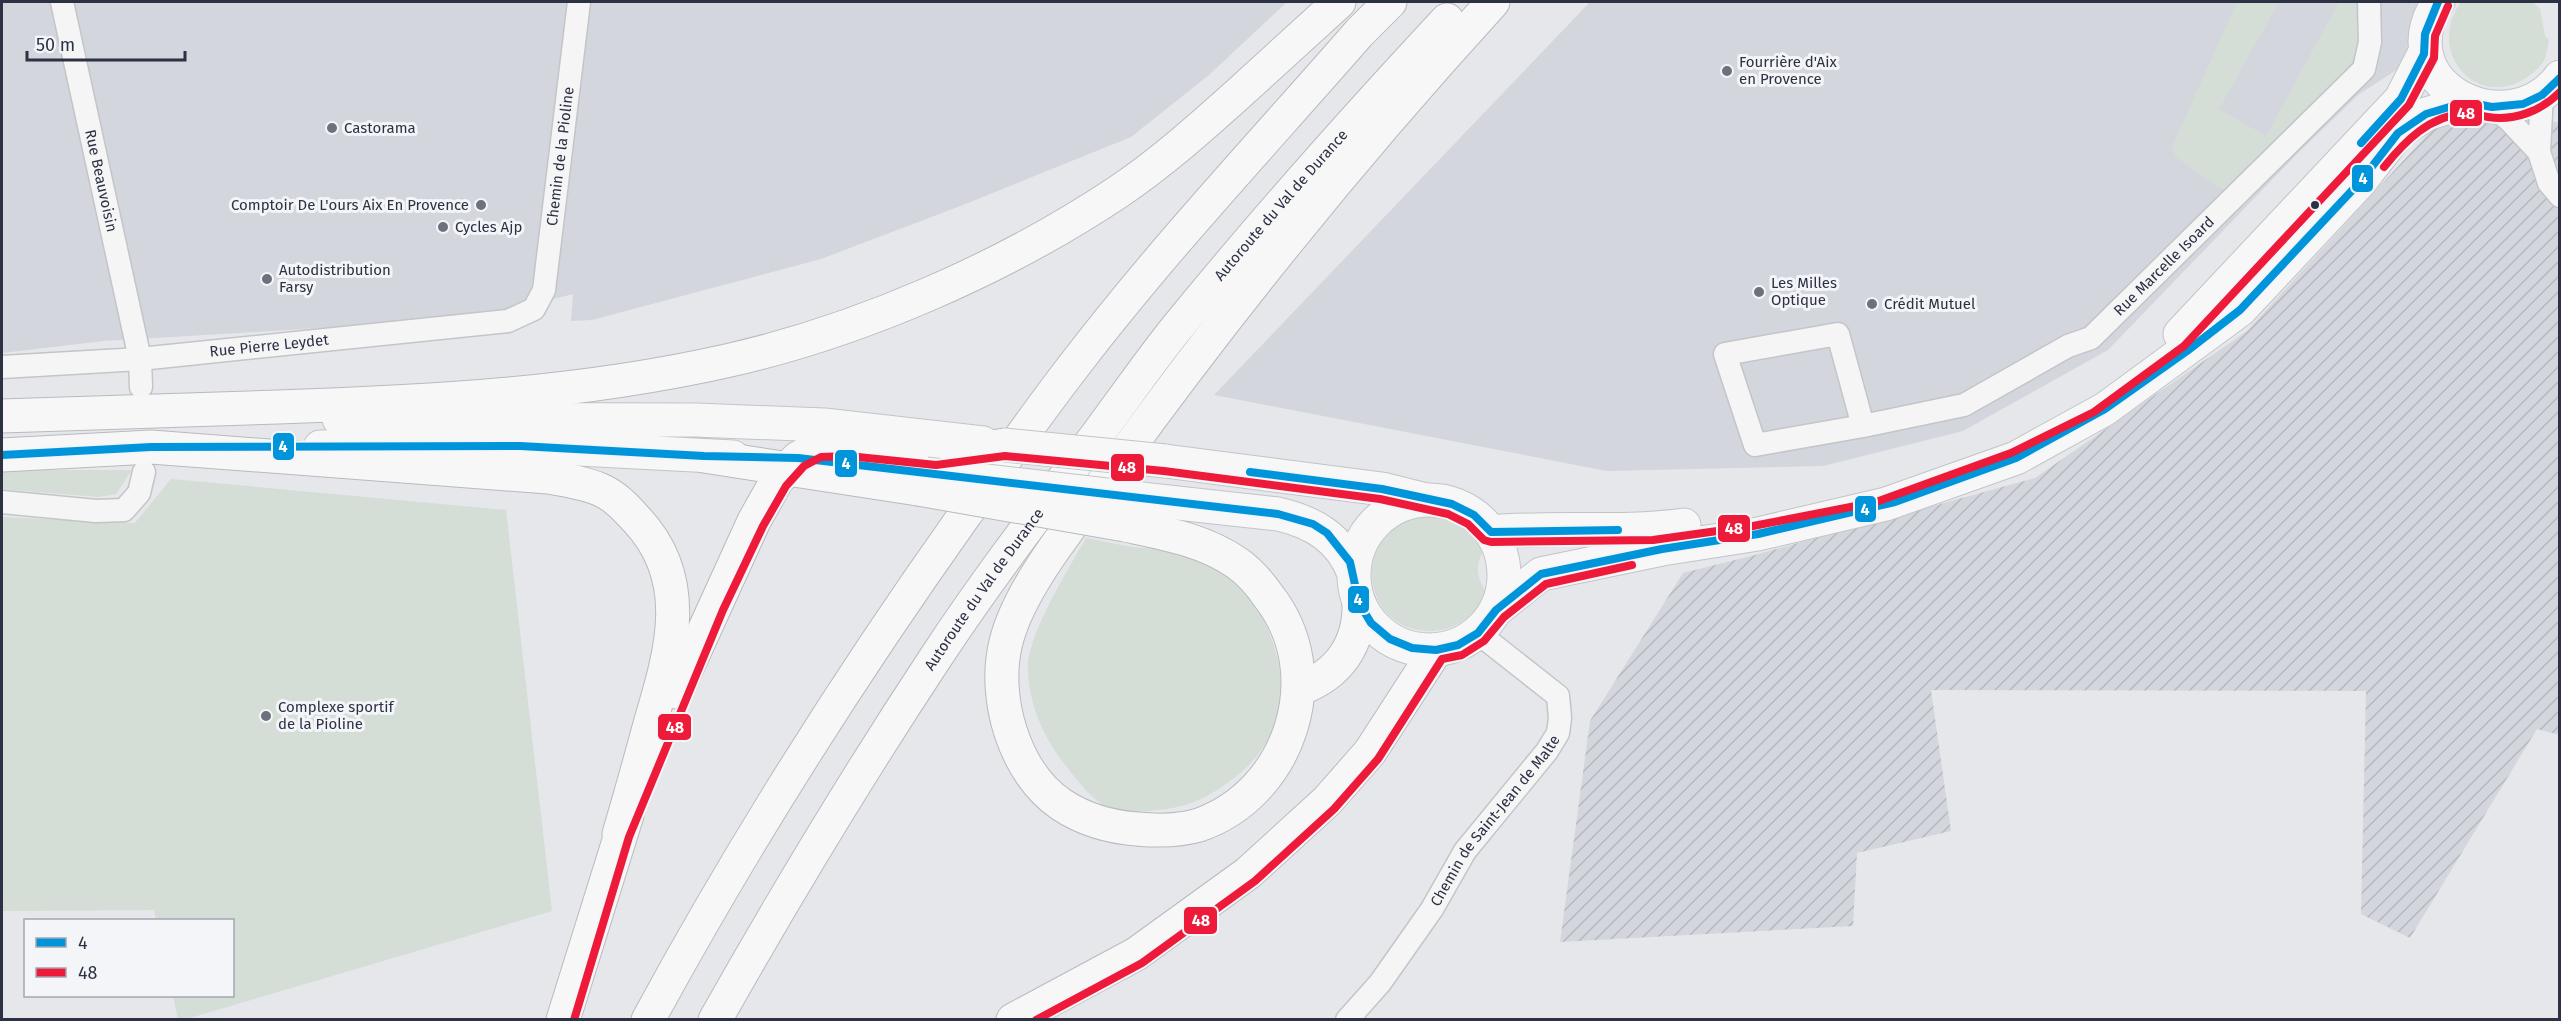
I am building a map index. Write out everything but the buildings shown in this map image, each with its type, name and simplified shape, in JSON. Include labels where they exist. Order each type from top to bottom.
[{"type":"main road","points":[[2,416],[403,403],[550,391],[646,377],[728,361],[808,339],[863,320],[951,284],[1044,236],[1111,196],[1156,164],[1204,125],[1339,2]]},
{"type":"main road","points":[[648,1020],[707,914],[821,726],[890,621],[1034,418],[1130,294],[1359,33],[1390,2]]},
{"type":"main road","name":"Autoroute du Val de Durance","points":[[715,1020],[797,877],[860,774],[936,656],[1024,532],[1173,333],[1330,146],[1464,2]]},
{"type":"main road","points":[[1133,512],[1235,561],[1252,575],[1276,605],[1289,630],[1300,678],[1294,719],[1282,750],[1265,777],[1242,802],[1212,820],[1176,830],[1139,829],[1098,823],[1063,806],[1039,783],[1015,743],[1005,706],[1002,665],[1012,621],[1026,594],[1063,537],[1156,410],[1320,203],[1396,111],[1493,2]]},
{"type":"main road","points":[[1491,532],[1653,530],[1751,516],[1873,492],[2006,444],[2089,404],[2177,338],[2402,99],[2424,54],[2425,34],[2438,2]]},
{"type":"main road","points":[[2424,54],[2437,76],[2471,101]]},
{"type":"main road","points":[[2,421],[696,420],[824,425],[931,464],[1133,512],[1278,514],[1299,519],[1327,533],[1350,562],[1356,588],[1371,623],[1390,639],[1412,648],[1436,650],[1458,645],[1541,574],[1662,549],[1758,534],[1886,504],[2016,458],[2105,410],[2240,310],[2360,182],[2398,133],[2426,114],[2471,101],[2523,104],[2551,86]]},
{"type":"main road","points":[[147,460],[520,446],[704,456],[793,464],[931,464],[1005,445],[1165,462],[1382,489],[1452,504],[1474,514],[1491,532],[1500,550],[1504,570],[1503,591],[1487,621]]},
{"type":"main road","points":[[2,455],[548,477],[602,490],[619,501],[648,531],[662,554],[670,582],[673,634],[666,670],[563,1020]]},
{"type":"main road","points":[[619,834],[713,606],[754,521],[777,480],[793,464]]},
{"type":"main road","points":[[1299,688],[1325,677],[1345,657],[1357,631],[1358,551],[1369,531],[1385,514],[1405,504],[1428,500]]},
{"type":"main road","points":[[1013,1020],[1136,954],[1248,873],[1327,801],[1370,752],[1436,650]]},
{"type":"street","name":"Rue Beauvoisin","points":[[62,2],[140,360],[141,387]]},
{"type":"street","name":"Chemin de la Pioline","points":[[534,309],[544,290],[579,2]]},
{"type":"street","name":"Rue Marcelle Isoard","points":[[1863,426],[1838,334],[1725,354],[1755,445],[1863,426],[1964,405],[2068,346],[2091,338],[2364,69],[2370,42],[2368,2]]},
{"type":"street","points":[[2539,152],[2551,86]]},
{"type":"street","points":[[2471,101],[2508,119],[2539,152],[2549,183],[2559,196]]},
{"type":"street","name":"Rue Pierre Leydet","points":[[2,368],[140,360],[508,321],[534,309]]},
{"type":"street","points":[[2,502],[96,512],[124,510],[139,493],[147,460]]},
{"type":"street","name":"Chemin de Saint-Jean de Malte","points":[[1347,1020],[1380,983],[1432,909],[1465,851],[1528,776],[1558,733],[1560,718],[1558,696],[1487,621]]},
{"type":"shaded area","points":[[2,2],[1287,2],[1209,75],[1131,137],[821,259],[592,320],[571,321],[573,294],[511,310],[339,327],[104,341],[2,353]]},
{"type":"shaded area","points":[[1590,2],[2417,2],[2404,65],[2358,95],[2297,154],[2108,350],[1963,431],[1823,466],[1607,471],[1214,395]]},
{"type":"shaded area","points":[[2237,2],[2279,2],[2219,109],[2266,136],[2339,2],[2356,2],[2357,43],[2354,56],[2346,72],[2332,90],[2296,127],[2224,191],[2176,157],[2172,147]]},
{"type":"shaded area","points":[[2461,2],[2533,2],[2540,9],[2545,36],[2549,40],[2541,65],[2530,75],[2511,85],[2493,87],[2476,82],[2463,72],[2453,58],[2449,41],[2451,22]]},
{"type":"shaded area","points":[[2467,116],[2496,123],[2559,122],[2559,735],[2537,729],[2410,938],[2361,914],[2366,691],[1931,690],[1951,831],[1857,853],[1853,926],[1560,942],[1590,721],[1683,573],[2035,478],[2247,331],[2436,125]]},
{"type":"shaded area","points":[[2,470],[132,470],[116,494],[99,497],[2,489]]},
{"type":"shaded area","name":"Complexe sportif de la Pioline","points":[[171,479],[506,510],[552,911],[183,1020],[178,1019],[173,997],[234,997],[234,919],[156,919],[154,910],[2,911],[2,517],[135,523]]},
{"type":"shaded area","points":[[1422,516],[1442,518],[1458,524],[1471,535],[1483,552],[1478,571],[1485,590],[1477,607],[1469,616],[1449,628],[1425,631],[1402,625],[1384,609],[1374,587],[1373,563],[1381,541],[1397,526]]},
{"type":"shaded area","points":[[1086,538],[1137,547],[1176,549],[1209,562],[1236,581],[1256,606],[1266,625],[1280,669],[1279,711],[1273,730],[1263,748],[1248,765],[1230,781],[1204,798],[1167,809],[1123,812],[1106,807],[1075,778],[1047,738],[1037,716],[1029,682],[1029,656],[1050,603]]},
{"type":"transit line","name":"4","points":[[2361,143],[2401,99],[2424,54],[2425,34],[2438,2]]},
{"type":"transit line","name":"48","points":[[574,1020],[629,837],[723,610],[763,526],[786,486],[804,466],[821,457],[848,456],[936,465],[1005,456],[1164,471],[1380,499],[1448,514],[1468,524],[1484,540],[1491,542],[1653,540],[1753,526],[1876,502],[2011,453],[2094,412],[2184,346],[2409,105],[2434,58],[2435,36],[2448,6]]},
{"type":"transit line","name":"4","points":[[2,455],[151,447],[520,446],[704,456],[798,458],[1278,514],[1313,524],[1327,533],[1350,562],[1359,603],[1371,623],[1390,639],[1412,648],[1436,650],[1458,645],[1478,633],[1496,610],[1541,574],[1662,549],[1758,534],[1895,502],[2016,458],[2105,409],[2240,310],[2360,182],[2398,133],[2426,114],[2466,102],[2492,107],[2523,104],[2542,95],[2560,78]]},
{"type":"transit line","name":"48","points":[[2384,167],[2409,139],[2441,119],[2469,113],[2498,118],[2518,116],[2545,104],[2560,92]]},
{"type":"transit line","name":"4","points":[[1250,472],[1382,489],[1452,504],[1474,515],[1491,532],[1618,530]]},
{"type":"transit line","name":"48","points":[[1036,1020],[1142,963],[1255,881],[1334,809],[1378,759],[1442,659],[1462,655],[1484,641],[1504,617],[1546,584],[1632,565]]},
{"type":"place","name":"Fourrière d'Aix en Provence","points":[[1727,71]]},
{"type":"place","name":"Castorama","points":[[332,128]]},
{"type":"place","name":"Comptoir De L'ours Aix En Provence","points":[[481,205]]},
{"type":"place","name":"Cycles Ajp","points":[[443,227]]},
{"type":"place","name":"Autodistribution Farsy","points":[[267,279]]},
{"type":"place","name":"Les Milles Optique","points":[[1759,292]]},
{"type":"place","name":"Crédit Mutuel","points":[[1872,304]]},
{"type":"place","name":"Complexe sportif de la Pioline","points":[[266,716]]}]
